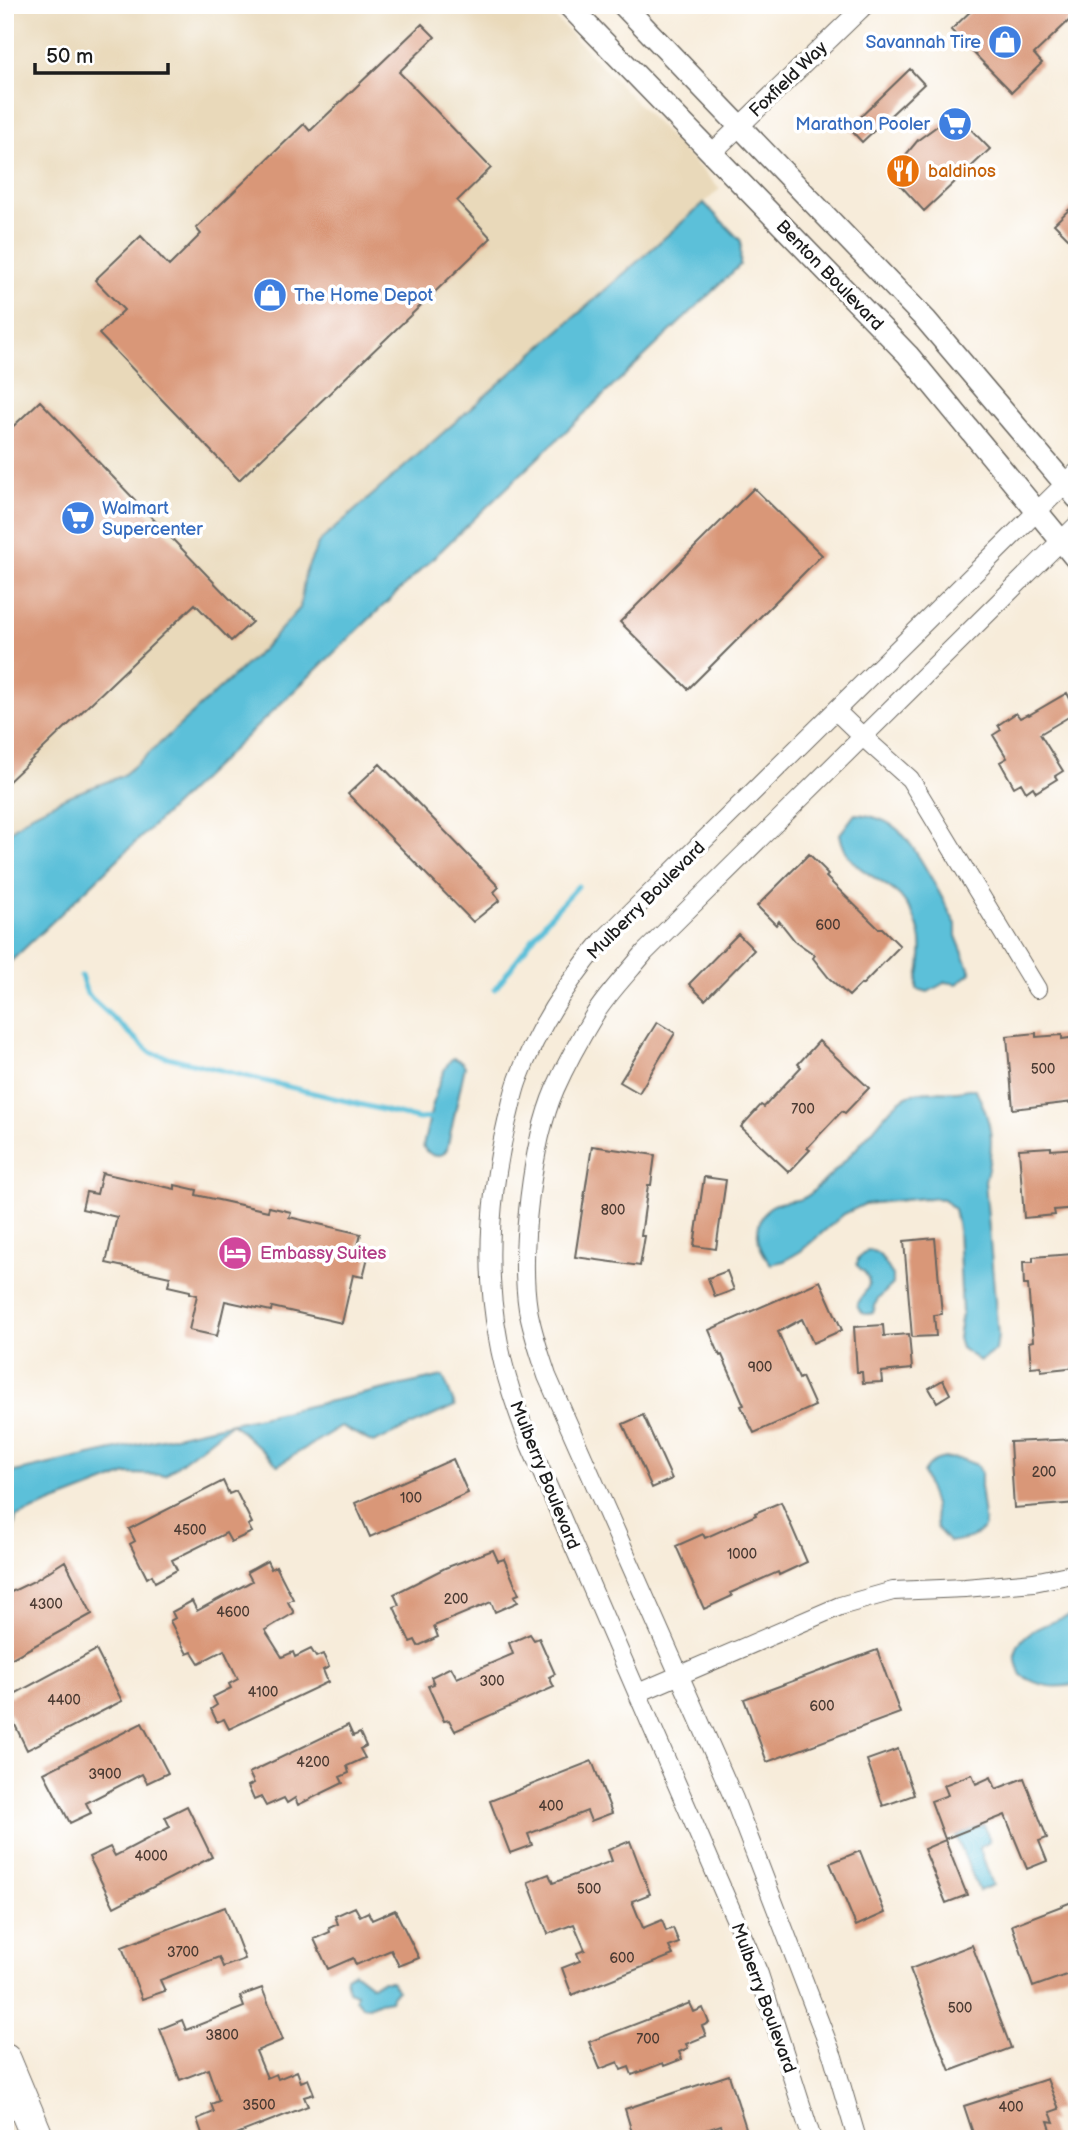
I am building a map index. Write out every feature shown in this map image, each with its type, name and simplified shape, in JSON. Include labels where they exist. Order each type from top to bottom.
[{"type":"highway","points":[[5,2060],[38,2139]]},
{"type":"street","name":"Benton Boulevard","points":[[568,5],[908,355],[1038,511],[1069,533],[1077,560]]},
{"type":"street","points":[[623,5],[926,320],[1073,485]]},
{"type":"street","name":"Foxfield Way","points":[[712,153],[865,5]]},
{"type":"street","name":"Mulberry Boulevard","points":[[812,2139],[759,1974],[530,1445],[514,1400],[498,1339],[489,1261],[499,1154],[517,1081],[533,1045],[564,990],[604,939],[1038,511],[1073,485]]},
{"type":"street","name":"Mulberry Boulevard","points":[[857,2139],[828,2044],[734,1799],[547,1376],[533,1333],[528,1306],[526,1239],[542,1129],[555,1090],[596,1013],[637,962],[1069,533]]},
{"type":"street","points":[[836,711],[910,779],[1037,989]]},
{"type":"street","points":[[638,1693],[839,1606],[893,1591],[1034,1582],[1077,1573]]},
{"type":"shaded area","points":[[5,5],[543,5],[720,189],[319,542],[305,573],[300,608],[264,648],[145,757],[122,776],[66,797],[32,814],[5,835]]},
{"type":"water","points":[[704,203],[741,241],[740,265],[5,967],[5,835],[32,814],[66,797],[122,776],[145,757],[264,648],[300,608],[305,573],[319,542]]},
{"type":"water","points":[[855,814],[877,818],[897,829],[921,860],[956,924],[956,936],[971,973],[957,984],[946,982],[928,992],[917,989],[921,946],[911,911],[898,894],[855,864],[843,846],[840,834]]},
{"type":"water","points":[[453,1058],[465,1066],[447,1149],[443,1154],[434,1156],[423,1146],[438,1086]]},
{"type":"water","points":[[975,1089],[986,1112],[991,1144],[985,1181],[998,1336],[996,1350],[980,1361],[961,1348],[958,1338],[962,1313],[958,1228],[954,1209],[944,1199],[924,1198],[865,1204],[844,1214],[801,1251],[784,1261],[771,1264],[758,1241],[758,1228],[767,1209],[779,1203],[805,1198],[810,1194],[842,1164],[898,1102],[916,1093]]},
{"type":"water","points":[[868,1250],[883,1259],[893,1275],[893,1284],[877,1300],[873,1313],[865,1314],[857,1304],[869,1282],[857,1265],[858,1259]]},
{"type":"water","points":[[443,1376],[455,1406],[373,1443],[341,1426],[278,1465],[232,1423]]},
{"type":"water","points":[[232,1423],[165,1475],[127,1474],[16,1517],[10,1548],[5,1551],[5,1474]]},
{"type":"water","points":[[945,1458],[961,1459],[977,1465],[981,1473],[985,1526],[974,1536],[949,1542],[937,1528],[934,1505],[923,1473],[932,1462]]},
{"type":"water","points":[[1077,1613],[1077,1684],[1048,1686],[1021,1675],[1016,1659],[1021,1641],[1037,1628]]},
{"type":"water","points":[[984,1824],[990,1842],[979,1847],[993,1885],[979,1891],[956,1836]]},
{"type":"water","points":[[354,1972],[371,1985],[391,1981],[398,1990],[390,2000],[369,2007],[363,2006],[355,1999],[356,1994],[348,1991],[346,1976]]},
{"type":"building","name":"Savannah Tire","points":[[977,5],[1077,5],[1077,13],[1034,54],[1042,63],[1012,92],[951,30]]},
{"type":"building","name":"The Home Depot","points":[[422,24],[435,37],[399,72],[491,168],[457,201],[491,238],[239,480],[99,334],[124,310],[95,280],[141,236],[169,266],[201,234],[196,228],[304,124],[310,131]]},
{"type":"building","points":[[910,69],[924,84],[862,142],[849,128]]},
{"type":"building","points":[[955,113],[990,149],[924,211],[890,174],[918,140]]},
{"type":"building","points":[[1077,202],[1077,247],[1054,224]]},
{"type":"building","name":"Walmart Supercenter","points":[[40,401],[252,622],[231,641],[195,604],[5,785],[5,434]]},
{"type":"building","points":[[754,488],[822,555],[688,689],[620,622]]},
{"type":"building","points":[[1067,693],[1077,712],[1040,734],[1063,771],[1055,776],[1057,779],[1036,792],[1033,787],[1026,792],[1021,783],[1014,787],[1000,762],[1007,758],[993,735],[1001,730],[998,725],[1016,713],[1020,718],[1029,715]]},
{"type":"building","points":[[380,764],[499,887],[494,892],[500,900],[473,922],[348,794]]},
{"type":"building","points":[[809,854],[826,871],[826,877],[900,946],[849,996],[829,978],[813,958],[815,955],[795,941],[779,921],[776,925],[757,906]]},
{"type":"building","points":[[738,934],[754,950],[705,1000],[689,984]]},
{"type":"building","points":[[657,1022],[675,1033],[639,1093],[620,1082]]},
{"type":"building","points":[[1036,1033],[1036,1037],[1077,1037],[1077,1098],[1073,1099],[1073,1102],[1013,1109],[1007,1036]]},
{"type":"building","points":[[819,1041],[869,1088],[845,1113],[842,1111],[807,1148],[810,1150],[789,1172],[741,1127],[761,1105],[764,1107],[801,1067],[798,1064]]},
{"type":"building","points":[[592,1146],[655,1155],[641,1236],[645,1236],[640,1266],[575,1257]]},
{"type":"building","points":[[1051,1147],[1051,1150],[1077,1148],[1077,1208],[1054,1210],[1055,1215],[1024,1218],[1019,1149]]},
{"type":"building","name":"Embassy Suites","points":[[102,1173],[175,1189],[175,1185],[197,1190],[196,1195],[268,1211],[269,1207],[291,1212],[289,1217],[361,1234],[357,1250],[361,1251],[360,1255],[368,1257],[363,1277],[353,1275],[342,1323],[272,1307],[271,1311],[225,1301],[217,1336],[189,1330],[197,1295],[168,1286],[170,1277],[106,1263],[117,1217],[82,1209],[86,1192],[97,1194]]},
{"type":"building","points":[[704,1177],[726,1180],[716,1249],[694,1246]]},
{"type":"building","points":[[935,1238],[942,1314],[934,1315],[936,1336],[912,1337],[904,1241]]},
{"type":"building","points":[[1073,1254],[1073,1258],[1077,1257],[1077,1367],[1041,1371],[1041,1366],[1031,1367],[1029,1342],[1033,1341],[1023,1262],[1033,1262],[1033,1257]]},
{"type":"building","points":[[727,1271],[734,1290],[715,1297],[708,1278]]},
{"type":"building","points":[[820,1281],[842,1330],[813,1343],[802,1319],[778,1332],[799,1379],[802,1377],[815,1406],[754,1433],[709,1330]]},
{"type":"building","points":[[883,1325],[884,1336],[909,1334],[912,1369],[881,1372],[882,1382],[863,1383],[862,1372],[857,1372],[854,1327]]},
{"type":"building","points":[[943,1380],[950,1394],[937,1402],[929,1388]]},
{"type":"building","points":[[643,1415],[672,1479],[652,1488],[623,1424]]},
{"type":"building","points":[[1077,1439],[1077,1503],[1014,1508],[1010,1442]]},
{"type":"building","points":[[453,1459],[468,1493],[370,1537],[355,1503]]},
{"type":"building","points":[[223,1481],[229,1494],[236,1491],[252,1523],[248,1525],[252,1532],[231,1542],[226,1533],[172,1560],[177,1570],[155,1582],[152,1575],[147,1578],[130,1544],[135,1541],[129,1529]]},
{"type":"building","points":[[781,1502],[807,1562],[730,1593],[732,1596],[704,1609],[676,1546],[703,1534],[705,1538]]},
{"type":"building","points":[[493,1550],[498,1561],[504,1559],[519,1594],[514,1596],[518,1602],[495,1612],[491,1602],[434,1626],[438,1637],[418,1646],[415,1640],[410,1642],[394,1607],[399,1605],[394,1594],[445,1568]]},
{"type":"building","points":[[65,1561],[92,1614],[5,1662],[5,1595],[34,1581]]},
{"type":"building","points":[[267,1561],[271,1569],[276,1566],[293,1599],[288,1602],[294,1613],[265,1630],[282,1657],[293,1652],[295,1657],[311,1649],[316,1657],[323,1654],[329,1667],[323,1670],[328,1682],[229,1729],[224,1719],[217,1722],[211,1709],[217,1705],[213,1697],[231,1688],[229,1684],[238,1679],[224,1650],[199,1663],[192,1652],[187,1654],[170,1621],[175,1618],[172,1612],[192,1601],[197,1611],[252,1581],[247,1572]]},
{"type":"building","points":[[530,1634],[534,1640],[539,1638],[555,1674],[549,1677],[554,1687],[455,1731],[449,1720],[444,1721],[428,1686],[434,1684],[431,1677],[451,1667],[457,1678],[513,1654],[509,1643]]},
{"type":"building","points":[[96,1650],[122,1701],[27,1750],[5,1699]]},
{"type":"building","points":[[877,1650],[900,1713],[767,1762],[744,1699]]},
{"type":"building","points":[[142,1723],[168,1773],[147,1783],[142,1774],[86,1803],[91,1813],[70,1823],[44,1773]]},
{"type":"building","points":[[348,1725],[353,1736],[360,1733],[366,1746],[360,1749],[365,1758],[347,1766],[349,1773],[340,1777],[343,1783],[298,1805],[295,1798],[287,1803],[284,1798],[266,1806],[261,1797],[254,1800],[248,1786],[254,1783],[249,1773]]},
{"type":"building","points":[[898,1749],[914,1795],[883,1806],[867,1760]]},
{"type":"building","points":[[592,1761],[612,1813],[591,1821],[587,1811],[528,1834],[532,1845],[510,1853],[490,1801]]},
{"type":"building","points":[[972,1774],[976,1784],[991,1777],[996,1789],[1024,1778],[1047,1838],[1039,1841],[1047,1861],[1027,1869],[1005,1815],[945,1839],[931,1801],[948,1795],[944,1785]]},
{"type":"building","points":[[187,1806],[212,1857],[114,1907],[89,1857],[110,1847],[115,1856],[170,1827],[165,1817]]},
{"type":"building","points":[[945,1840],[967,1895],[946,1903],[924,1849]]},
{"type":"building","points":[[630,1841],[650,1894],[632,1901],[643,1928],[662,1920],[666,1931],[673,1928],[679,1943],[669,1947],[673,1955],[572,1995],[562,1968],[580,1961],[577,1953],[585,1950],[574,1924],[548,1934],[528,1882],[549,1874],[553,1883],[612,1861],[608,1850]]},
{"type":"building","points":[[860,1851],[885,1913],[856,1926],[830,1863]]},
{"type":"building","points":[[1077,1900],[1077,1971],[1033,1987],[1012,1925]]},
{"type":"building","points":[[225,1907],[245,1959],[223,1967],[219,1957],[160,1980],[165,1991],[142,1999],[122,1947]]},
{"type":"building","points":[[355,1907],[360,1916],[368,1912],[372,1920],[395,1910],[419,1958],[399,1966],[391,1950],[356,1965],[353,1958],[328,1969],[314,1939],[330,1932],[329,1928],[338,1924],[335,1916]]},
{"type":"building","points":[[972,1945],[1011,2048],[950,2071],[910,1969]]},
{"type":"building","points":[[262,1988],[283,2040],[256,2051],[267,2078],[276,2074],[278,2079],[297,2071],[301,2082],[308,2079],[314,2094],[304,2097],[308,2106],[224,2139],[204,2139],[197,2119],[214,2112],[211,2104],[219,2101],[208,2069],[180,2080],[160,2029],[182,2020],[186,2030],[244,2007],[240,1996]]},
{"type":"building","points":[[690,2003],[694,2012],[703,2008],[709,2023],[702,2026],[706,2036],[686,2044],[688,2048],[679,2052],[682,2059],[632,2075],[629,2067],[621,2070],[618,2062],[600,2069],[589,2042]]},
{"type":"building","points":[[729,2075],[746,2128],[724,2135],[721,2125],[680,2139],[634,2139],[625,2109]]},
{"type":"building","points":[[1047,2079],[1059,2109],[1050,2112],[1054,2122],[1048,2121],[1054,2139],[995,2139],[994,2134],[975,2139],[964,2106]]},
{"type":"waterway","points":[[495,989],[545,922],[578,886]]},
{"type":"waterway","points":[[81,976],[87,994],[151,1053],[419,1119],[430,1118]]},
{"type":"place","name":"Savannah Tire","points":[[1005,42]]},
{"type":"place","name":"Marathon Pooler","points":[[955,124]]},
{"type":"place","name":"baldinos","points":[[903,171]]},
{"type":"place","name":"The Home Depot","points":[[270,295]]},
{"type":"place","name":"Walmart Supercenter","points":[[78,518]]},
{"type":"place","name":"Embassy Suites","points":[[235,1253]]}]
